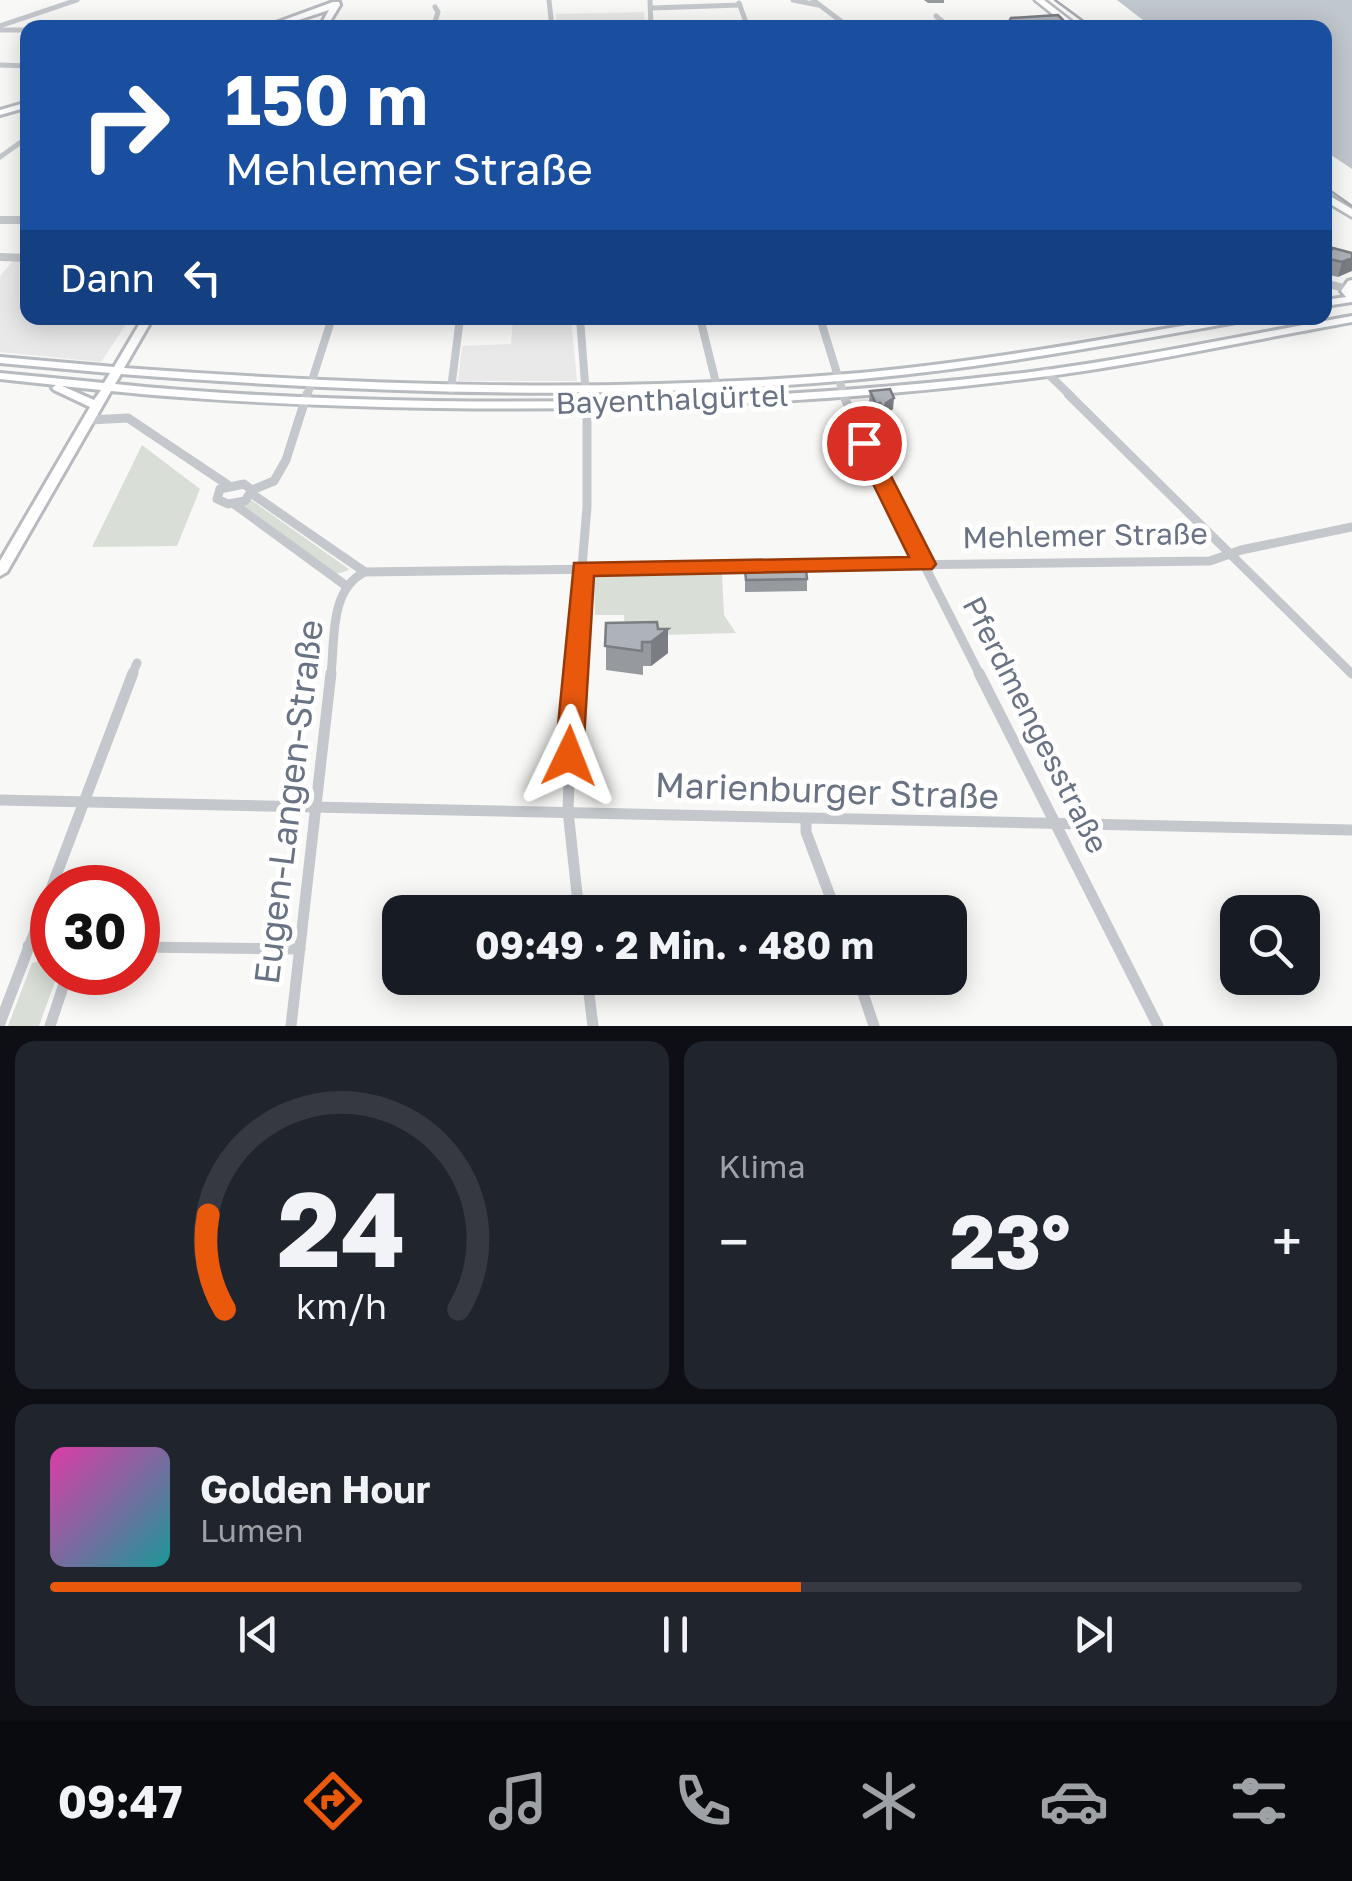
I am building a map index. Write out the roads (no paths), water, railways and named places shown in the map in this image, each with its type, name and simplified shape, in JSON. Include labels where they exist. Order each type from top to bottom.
[{"type":"main road","points":[[1039,0],[1068,20]]},
{"type":"main road","points":[[1047,0],[1071,20]]},
{"type":"main road","points":[[287,20],[337,2]]},
{"type":"main road","points":[[0,572],[144,325]]},
{"type":"main road","name":"Bayenthalgürtel","points":[[0,360],[311,385],[588,388],[837,377],[1019,357],[1202,325]]},
{"type":"main road","name":"Bayenthalgürtel","points":[[0,376],[136,392],[307,402],[585,404],[843,393],[1040,373],[1318,325]]},
{"type":"main road","points":[[1043,353],[1056,360],[1061,370]]},
{"type":"main road","points":[[1019,357],[1020,366],[1040,373]]},
{"type":"main road","points":[[46,382],[94,412]]},
{"type":"main road","points":[[245,399],[255,390],[255,382]]},
{"type":"main road","points":[[94,412],[112,398],[136,392]]},
{"type":"street","points":[[22,20],[76,0]]},
{"type":"street","points":[[650,0],[652,20]]},
{"type":"street","points":[[793,0],[815,2],[839,20]]},
{"type":"street","points":[[651,8],[740,3]]},
{"type":"street","points":[[436,7],[436,20]]},
{"type":"street","points":[[936,16],[941,20]]},
{"type":"street","points":[[0,157],[20,142]]},
{"type":"street","points":[[8,150],[20,151]]},
{"type":"street","points":[[234,504],[274,481],[296,436],[330,325]]},
{"type":"street","points":[[451,389],[459,325]]},
{"type":"street","points":[[577,895],[568,810],[574,652],[588,507],[588,388],[581,325]]},
{"type":"street","points":[[702,325],[716,384]]},
{"type":"street","name":"Pferdmengesstraße","points":[[822,325],[837,377],[875,468],[1158,1026]]},
{"type":"street","points":[[1040,373],[1352,674]]},
{"type":"street","points":[[94,412],[133,422],[228,485]]},
{"type":"street","points":[[244,484],[252,492],[365,572],[345,585],[234,504],[216,499],[220,489],[228,485],[244,484]]},
{"type":"street","name":"Mehlemer Straße","points":[[365,572],[1210,561],[1352,528]]},
{"type":"street","name":"Eugen-Langen-Straße","points":[[291,1026],[340,597],[345,585]]},
{"type":"street","points":[[0,1023],[7,984],[28,946],[138,663]]},
{"type":"street","name":"Marienburger Straße","points":[[0,800],[1352,830]]},
{"type":"street","points":[[806,818],[806,832],[830,895]]},
{"type":"street","points":[[160,946],[300,948]]},
{"type":"street","points":[[50,1026],[60,995]]},
{"type":"street","points":[[589,995],[593,1026]]},
{"type":"street","points":[[864,995],[874,1026]]},
{"type":"tram line","points":[[1055,0],[1082,20]]},
{"type":"tram line","points":[[1332,192],[1352,206]]}]
